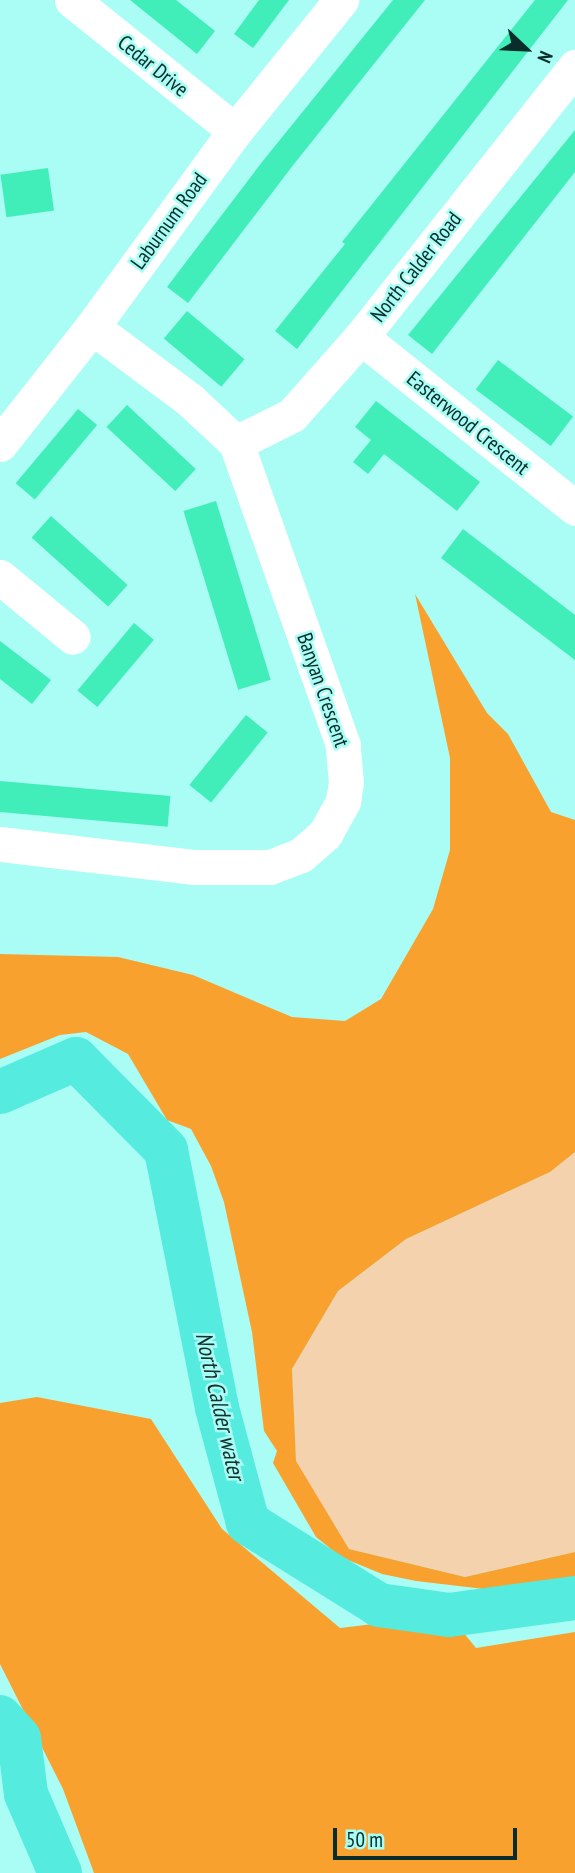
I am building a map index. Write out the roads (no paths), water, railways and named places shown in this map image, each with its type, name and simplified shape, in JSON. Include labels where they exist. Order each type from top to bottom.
[{"type":"street","name":"Cedar Drive","points":[[72,0],[235,131]]},
{"type":"street","name":"Laburnum Road","points":[[0,444],[92,327],[235,131],[341,0]]},
{"type":"street","name":"North Calder Road","points":[[236,443],[292,415],[361,337],[575,67]]},
{"type":"street","name":"Banyan Crescent","points":[[0,844],[193,867],[258,869],[301,855],[325,834],[335,818],[346,783],[343,745],[236,443],[191,400],[92,327]]},
{"type":"street","name":"Easterwood Crescent","points":[[361,337],[575,508]]},
{"type":"street","points":[[0,577],[73,637]]},
{"type":"waterway","name":"North Calder water","points":[[0,1092],[76,1059],[166,1150],[217,1408],[248,1523],[379,1605],[449,1615],[575,1598]]},
{"type":"waterway","name":"North Calder water","points":[[0,1717],[19,1738],[26,1794],[60,1873]]}]
